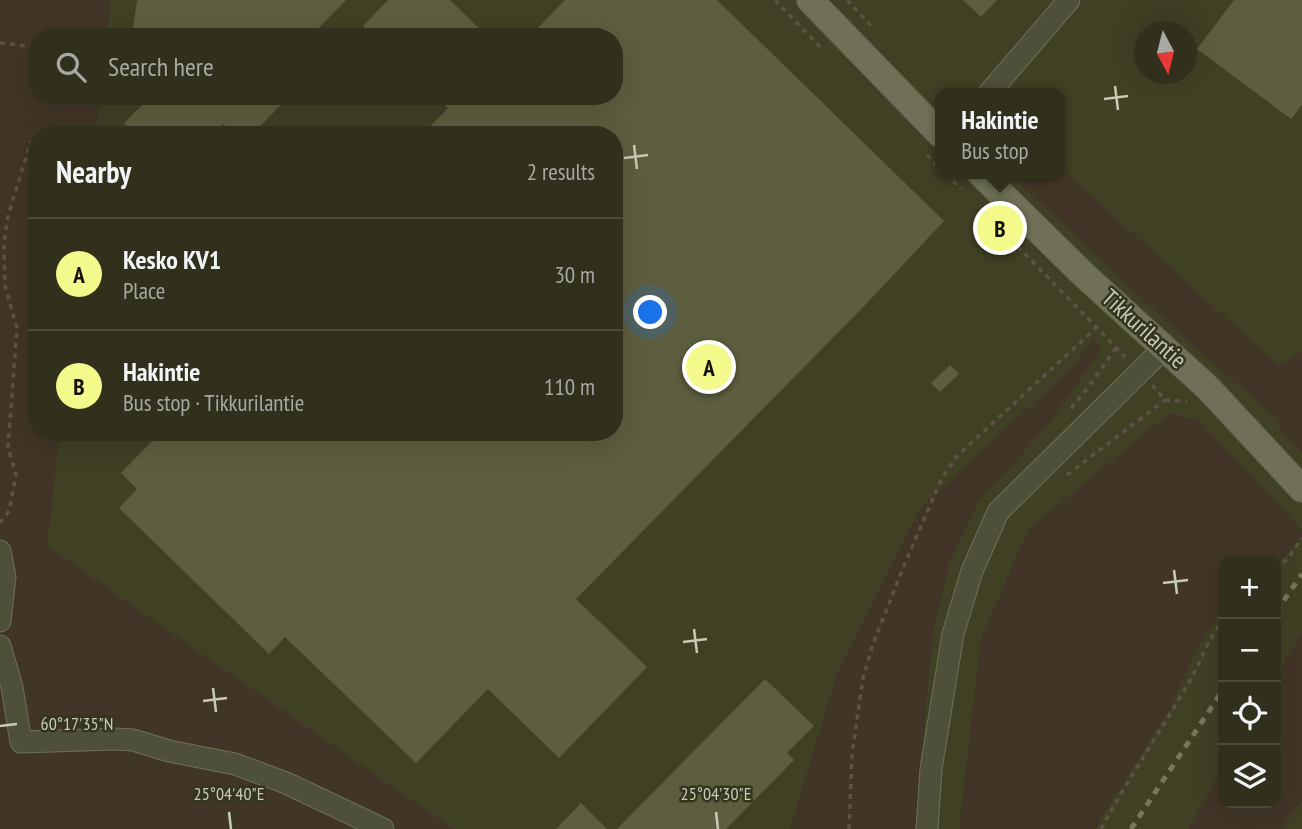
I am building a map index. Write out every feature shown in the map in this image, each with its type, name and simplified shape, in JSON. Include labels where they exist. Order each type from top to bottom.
[{"type":"main road","points":[[810,0],[935,129]]},
{"type":"main road","name":"Tikkurilantie","points":[[972,183],[1085,276],[1208,388],[1302,489]]},
{"type":"street","points":[[993,88],[1069,0]]},
{"type":"street","points":[[927,829],[931,769],[953,634],[972,570],[998,512],[1164,348]]},
{"type":"street","points":[[0,551],[5,577],[0,621]]},
{"type":"street","points":[[0,646],[12,687],[11,743],[133,740],[169,751],[235,764],[286,783],[383,829]]},
{"type":"path","points":[[0,43],[28,46]]},
{"type":"path","points":[[0,523],[9,510],[16,475],[8,447],[17,328],[5,286],[4,242],[8,216],[28,151]]},
{"type":"path","points":[[1000,228],[1166,400]]},
{"type":"path","points":[[849,829],[852,754],[863,678],[873,644],[903,568],[942,478],[958,455],[1096,328]]},
{"type":"path","points":[[1063,479],[1166,400],[1194,403]]},
{"type":"path","points":[[1281,565],[1302,538]]},
{"type":"path","points":[[1101,829],[1218,627]]},
{"type":"shaded area","points":[[0,0],[111,0],[108,28],[28,28],[28,105],[99,105],[96,126],[28,126],[28,441],[59,441],[47,546],[453,829],[0,829]]},
{"type":"shaded area","points":[[1065,172],[1278,365],[1302,352],[1302,453],[1281,430],[1277,419],[1191,344],[1014,179],[1065,179]]},
{"type":"shaded area","points":[[1094,339],[1101,350],[1047,427],[978,502],[949,564],[933,631],[915,829],[790,829],[837,673],[921,507],[1067,372]]},
{"type":"shaded area","points":[[1169,413],[1201,421],[1302,531],[1302,538],[1281,561],[1281,556],[1218,556],[1218,616],[1195,651],[1173,703],[1095,829],[959,829],[981,638],[1028,530]]},
{"type":"shaded area","points":[[1302,632],[1302,799],[1281,829],[1188,829],[1218,777],[1218,808],[1281,808],[1281,668]]},
{"type":"building","points":[[137,0],[346,0],[319,28],[133,28]]},
{"type":"building","points":[[388,0],[450,0],[479,28],[365,28],[363,26]]},
{"type":"building","points":[[565,0],[717,0],[944,221],[576,599],[647,667],[559,758],[488,689],[416,763],[285,637],[269,654],[119,508],[137,489],[121,473],[152,441],[623,441],[623,126],[431,126],[448,108],[445,105],[623,105],[623,28],[538,28]]},
{"type":"building","points":[[963,0],[997,0],[981,17]]},
{"type":"building","points":[[1234,0],[1302,0],[1302,105],[1291,119],[1197,49]]},
{"type":"building","points":[[142,105],[281,105],[260,126],[127,126],[124,123]]},
{"type":"building","points":[[950,365],[959,374],[940,392],[931,383]]},
{"type":"building","points":[[765,679],[814,726],[787,753],[794,760],[726,829],[617,829]]},
{"type":"building","points":[[581,803],[607,829],[556,829]]},
{"type":"railway","points":[[1281,605],[1302,574]]},
{"type":"railway","points":[[1131,829],[1218,698]]},
{"type":"place","name":"Hakintie","points":[[1000,228]]},
{"type":"place","name":"Kesko KV1","points":[[709,367]]}]
